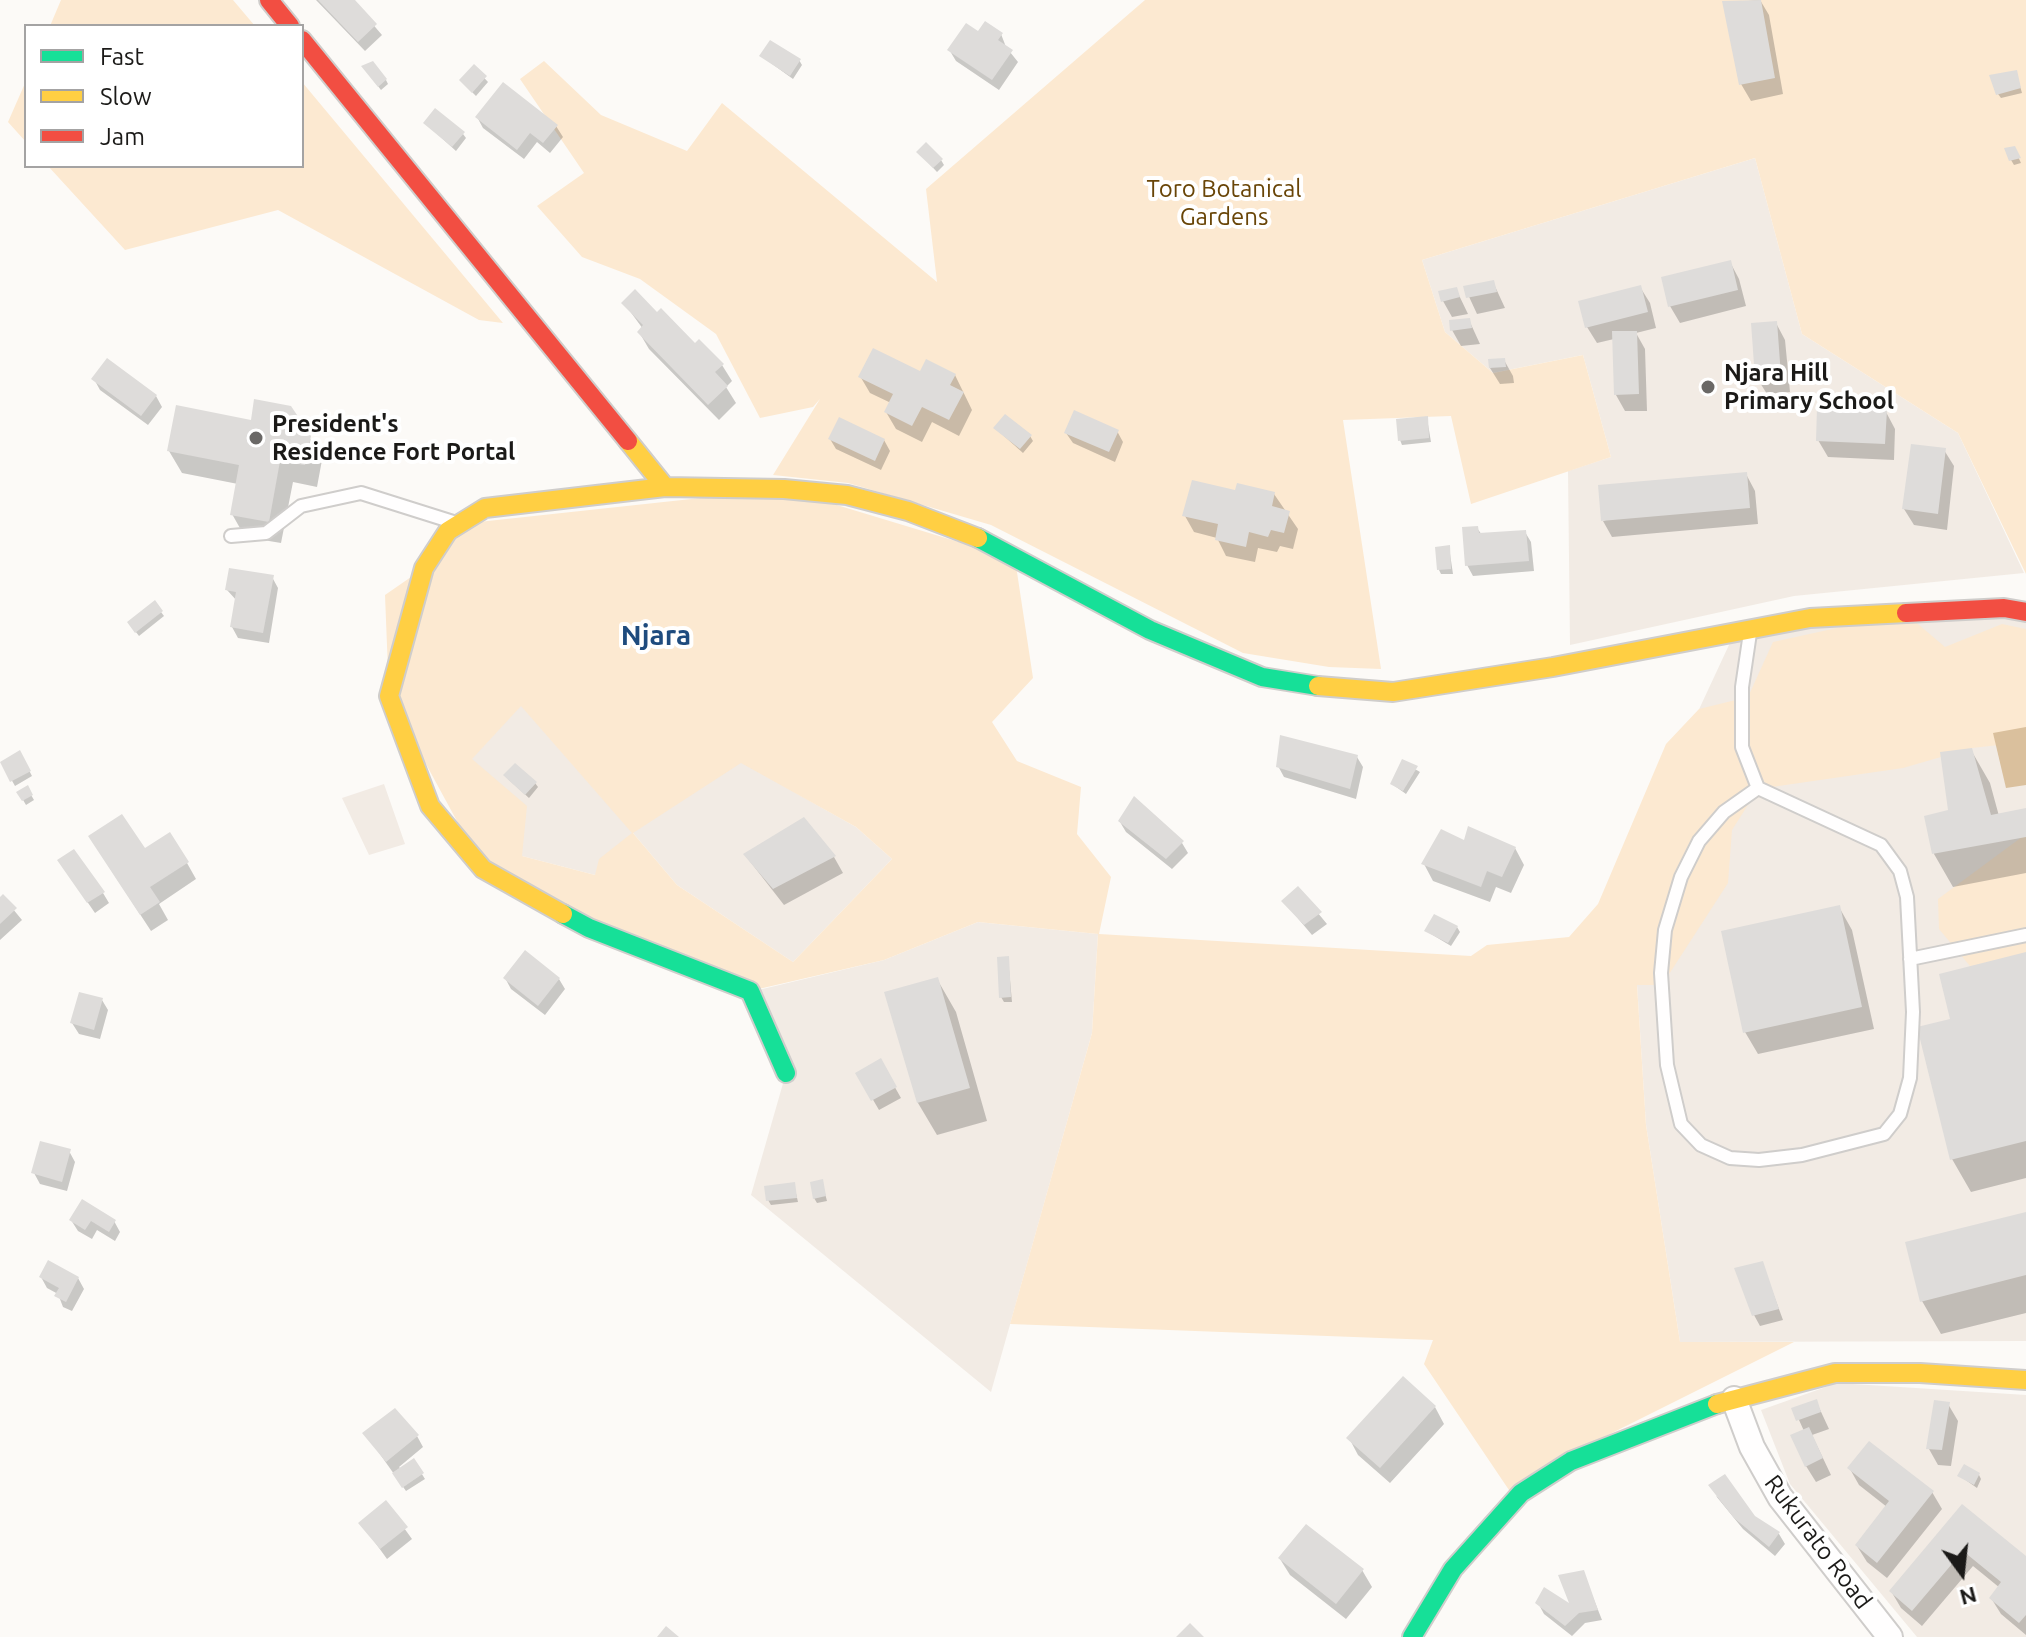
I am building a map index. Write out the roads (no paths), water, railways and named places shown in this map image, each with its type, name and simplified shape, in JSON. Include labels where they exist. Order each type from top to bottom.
[{"type":"main road","points":[[269,0],[288,24]]},
{"type":"main road","points":[[304,42],[665,487]]},
{"type":"main road","points":[[786,1073],[750,991],[589,928],[483,869],[430,806],[389,696],[424,568],[448,531],[485,508],[665,487],[800,490],[847,495],[959,528],[1150,630],[1262,677],[1298,685],[1393,692],[1835,617],[2004,608],[2026,612]]},
{"type":"main road","points":[[1412,1637],[1453,1569],[1521,1493],[1571,1461],[1734,1399],[1835,1373],[1920,1373],[2026,1380]]},
{"type":"street","name":"Rukurato Road","points":[[1734,1399],[1752,1447],[1780,1497],[1890,1637]]},
{"type":"lane","points":[[231,536],[266,533],[301,506],[361,493],[460,524]]},
{"type":"lane","points":[[1750,629],[1742,687],[1742,747],[1758,788],[1881,845],[1900,871],[1907,897],[1913,1012],[1910,1078],[1900,1114],[1884,1134],[1802,1155],[1759,1160],[1730,1158],[1701,1145],[1681,1124],[1667,1065],[1661,973],[1665,930],[1681,877],[1699,841],[1724,812],[1758,788]]},
{"type":"lane","points":[[1910,959],[2026,935]]},
{"type":"place","name":"Njara Hill Primary School","points":[[1708,387]]},
{"type":"place","name":"President's Residence Fort Portal","points":[[256,438]]},
{"type":"district","name":"Njara","points":[[656,636]]},
{"type":"park label","name":"Toro Botanical Gardens","points":[[1224,203]]}]
